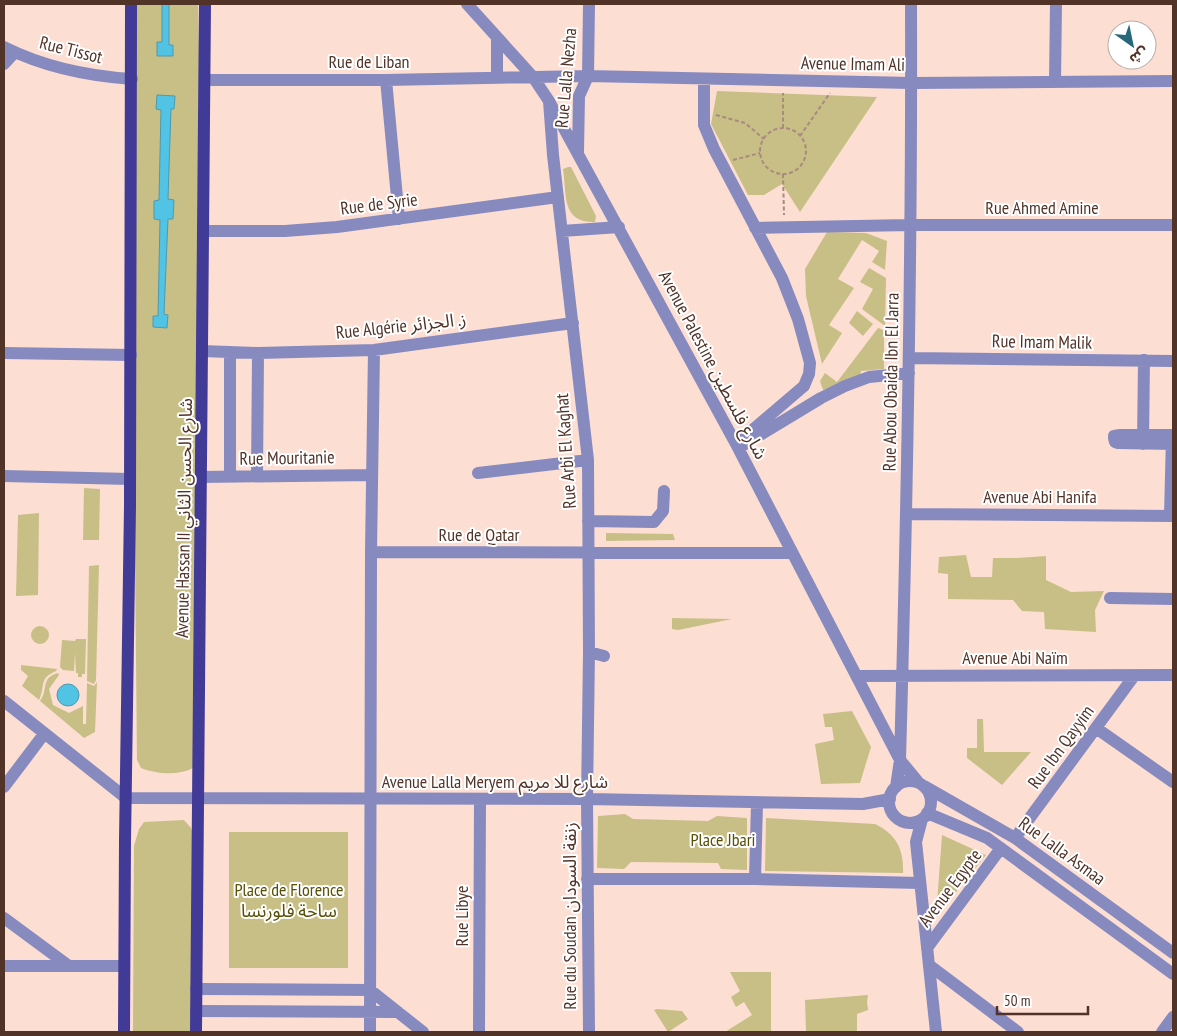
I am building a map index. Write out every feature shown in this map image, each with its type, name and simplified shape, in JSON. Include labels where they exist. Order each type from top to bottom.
[{"type":"main road","points":[[124,1032],[131,354],[131,4]]},
{"type":"main road","name":"Avenue Hassan II شارع الحسن الثاني","points":[[196,1032],[205,4]]},
{"type":"street","name":"Avenue Palestine شارع فلسطين","points":[[467,4],[533,77],[549,101],[737,446],[900,760],[922,785]]},
{"type":"street","name":"Rue Lalla Nezha","points":[[578,155],[579,96],[588,76],[589,4]]},
{"type":"street","name":"Rue Abou Obaida Ibn El Jarra","points":[[900,760],[910,358],[911,4]]},
{"type":"street","points":[[1055,82],[1056,4]]},
{"type":"street","points":[[497,36],[497,77]]},
{"type":"street","name":"Rue Tissot","points":[[9,50],[76,72],[100,77],[132,79]]},
{"type":"street","points":[[4,64],[9,50]]},
{"type":"street","name":"Avenue Imam Ali","points":[[533,77],[588,76],[911,83],[1173,81]]},
{"type":"street","name":"Rue de Liban","points":[[205,80],[386,80],[533,77]]},
{"type":"street","points":[[704,79],[704,125],[721,162],[782,278],[798,319],[810,363],[810,374],[804,386],[737,446]]},
{"type":"street","points":[[386,80],[399,219]]},
{"type":"street","name":"Rue Arbi El Kaghat","points":[[549,101],[553,155],[588,460],[589,652],[587,800]]},
{"type":"street","name":"Rue de Syrie","points":[[203,231],[285,231],[399,219],[558,197]]},
{"type":"street","name":"Rue Ahmed Amine","points":[[755,228],[910,225],[1173,226]]},
{"type":"street","points":[[562,231],[619,227]]},
{"type":"street","name":"Rue Algérie ز. الجزائر","points":[[202,351],[258,353],[374,350],[573,323]]},
{"type":"street","points":[[370,1032],[371,552],[374,350]]},
{"type":"street","points":[[230,352],[230,476]]},
{"type":"street","points":[[4,353],[131,354]]},
{"type":"street","points":[[257,475],[258,353]]},
{"type":"street","name":"Rue Imam Malik","points":[[910,358],[1173,361]]},
{"type":"street","points":[[1144,360],[1143,439],[1173,440],[1172,516]]},
{"type":"street","points":[[737,446],[845,386],[869,377],[909,374]]},
{"type":"street","points":[[478,473],[588,460]]},
{"type":"street","name":"Rue Mouritanie","points":[[202,477],[372,475]]},
{"type":"street","points":[[4,476],[130,479]]},
{"type":"street","points":[[588,521],[654,522],[663,511],[664,491]]},
{"type":"street","name":"Avenue Abi Hanifa","points":[[907,514],[1172,516]]},
{"type":"street","name":"Rue de Qatar","points":[[371,552],[792,553]]},
{"type":"street","points":[[1110,598],[1173,599]]},
{"type":"street","points":[[589,652],[604,656]]},
{"type":"street","name":"Avenue Abi Naïm","points":[[858,676],[1173,675]]},
{"type":"street","name":"Rue Ibn Qayyim","points":[[1015,838],[1134,676]]},
{"type":"street","points":[[4,701],[126,798]]},
{"type":"street","points":[[1096,728],[1173,782]]},
{"type":"street","points":[[4,787],[44,734]]},
{"type":"street","points":[[893,793],[906,781],[922,785],[928,791],[931,802],[925,816],[916,822],[898,817],[891,809],[893,793],[900,760]]},
{"type":"street","name":"Rue Lalla Asmaa","points":[[922,785],[1015,838],[1173,953]]},
{"type":"street","name":"Avenue Lalla Meryem شارع للا مريم","points":[[863,804],[893,793]]},
{"type":"street","name":"Avenue Lalla Meryem شارع للا مريم","points":[[126,798],[371,798],[863,804],[898,817]]},
{"type":"street","name":"Rue Libye","points":[[479,1032],[480,799]]},
{"type":"street","name":"Rue du Soudan زنقة السودان","points":[[587,800],[588,1032]]},
{"type":"street","points":[[756,879],[757,803]]},
{"type":"street","name":"Rue Lalla Asmaa","points":[[925,816],[987,838],[1173,974]]},
{"type":"street","name":"Avenue Egypte","points":[[925,816],[916,842],[936,1032]]},
{"type":"street","name":"Avenue Egypte","points":[[898,817],[916,842]]},
{"type":"street","name":"Avenue Egypte","points":[[927,948],[1001,848]]},
{"type":"street","points":[[588,879],[756,879],[920,883]]},
{"type":"street","points":[[4,918],[69,966]]},
{"type":"street","points":[[929,965],[1018,1032]]},
{"type":"street","points":[[4,966],[124,966]]},
{"type":"street","points":[[196,989],[370,990],[423,1032]]},
{"type":"street","points":[[196,1011],[398,1012]]},
{"type":"street","points":[[1162,1032],[1173,1017]]},
{"type":"path","points":[[783,129],[784,81]]},
{"type":"path","points":[[800,136],[839,82]]},
{"type":"path","points":[[704,112],[745,123],[764,139]]},
{"type":"path","points":[[783,129],[790,130],[800,136],[805,145],[804,160],[800,166],[794,171],[783,174],[772,172],[766,167],[761,153],[764,139],[776,130],[783,129]]},
{"type":"path","points":[[721,162],[761,153]]},
{"type":"path","points":[[783,174],[785,227]]},
{"type":"green space","points":[[135,4],[198,4],[203,255],[193,768],[174,773],[153,772],[141,768],[137,760],[132,257]]},
{"type":"green space","points":[[717,91],[877,97],[800,212],[782,184],[764,195],[748,195],[711,124]]},
{"type":"green space","points":[[571,167],[596,216],[595,222],[576,218],[571,213],[566,197],[563,169]]},
{"type":"green space","points":[[827,232],[866,233],[887,241],[885,270],[872,262],[879,251],[862,240],[838,279],[854,288],[829,325],[842,333],[822,364],[806,296],[805,269]]},
{"type":"green space","points":[[869,268],[886,278],[885,326],[862,309],[873,289],[860,282]]},
{"type":"green space","points":[[857,311],[873,324],[863,336],[849,323]]},
{"type":"green space","points":[[878,328],[884,330],[884,369],[861,371],[859,381],[823,390],[820,381],[825,373],[837,382]]},
{"type":"green space","points":[[84,488],[100,489],[99,540],[83,540]]},
{"type":"green space","points":[[39,513],[38,595],[16,596],[18,515]]},
{"type":"green space","points":[[606,533],[673,534],[675,540],[606,541]]},
{"type":"green space","points":[[966,555],[971,577],[992,577],[993,558],[1046,556],[1046,580],[1071,592],[1104,591],[1095,610],[1096,632],[1045,629],[1044,612],[1022,611],[1013,600],[948,599],[948,574],[938,573],[939,557]]},
{"type":"green space","points":[[99,565],[96,680],[94,684],[87,681],[89,566]]},
{"type":"green space","points":[[672,618],[732,619],[678,630],[672,629]]},
{"type":"green space","points":[[36,626],[44,626],[49,631],[47,642],[36,644],[31,639],[31,631]]},
{"type":"green space","points":[[76,639],[86,639],[85,674],[82,674],[82,677],[78,677],[78,673],[76,673],[75,653],[74,671],[63,670],[60,667],[62,640],[75,641]]},
{"type":"green space","points":[[21,665],[57,669],[43,683],[39,700],[22,686],[28,676],[21,670]]},
{"type":"green space","points":[[58,673],[59,675],[49,689],[53,705],[69,713],[83,706],[83,724],[86,724],[87,683],[94,686],[97,682],[95,732],[84,738],[40,701],[43,697],[47,681],[52,675]]},
{"type":"green space","points":[[852,711],[871,747],[860,783],[821,784],[815,744],[834,740],[832,727],[825,727],[823,714]]},
{"type":"green space","points":[[977,719],[983,719],[984,752],[1031,752],[1002,785],[967,758],[967,748],[977,748]]},
{"type":"green space","name":"Place Jbari","points":[[625,814],[633,819],[708,821],[717,816],[747,818],[747,870],[721,869],[718,863],[631,862],[624,869],[597,868],[598,816]]},
{"type":"green space","points":[[766,818],[875,824],[888,833],[897,843],[902,857],[903,873],[765,871]]},
{"type":"green space","points":[[184,820],[191,828],[195,839],[196,1032],[133,1032],[134,846],[139,829],[144,822]]},
{"type":"green space","name":"Place de Florence ساحة فلورنسا","points":[[229,832],[348,832],[348,968],[229,968]]},
{"type":"green space","points":[[942,835],[986,855],[936,917]]},
{"type":"green space","points":[[730,972],[771,972],[771,1032],[725,1032],[752,1015],[744,1002],[736,1007],[731,997],[740,991]]},
{"type":"green space","points":[[868,995],[868,1010],[857,1014],[857,1032],[806,1032],[805,1000]]},
{"type":"green space","points":[[654,1010],[682,1011],[688,1019],[668,1032]]},
{"type":"water","points":[[162,4],[169,4],[169,45],[173,45],[173,56],[157,56],[157,42],[162,42]]},
{"type":"water","points":[[157,95],[175,96],[174,109],[171,109],[168,199],[174,200],[173,219],[168,219],[164,314],[168,315],[167,328],[153,327],[153,316],[158,316],[160,220],[154,219],[154,201],[159,200],[161,110],[156,109]]},
{"type":"water","points":[[68,684],[76,687],[79,695],[76,703],[68,706],[60,703],[57,695],[60,687]]}]
